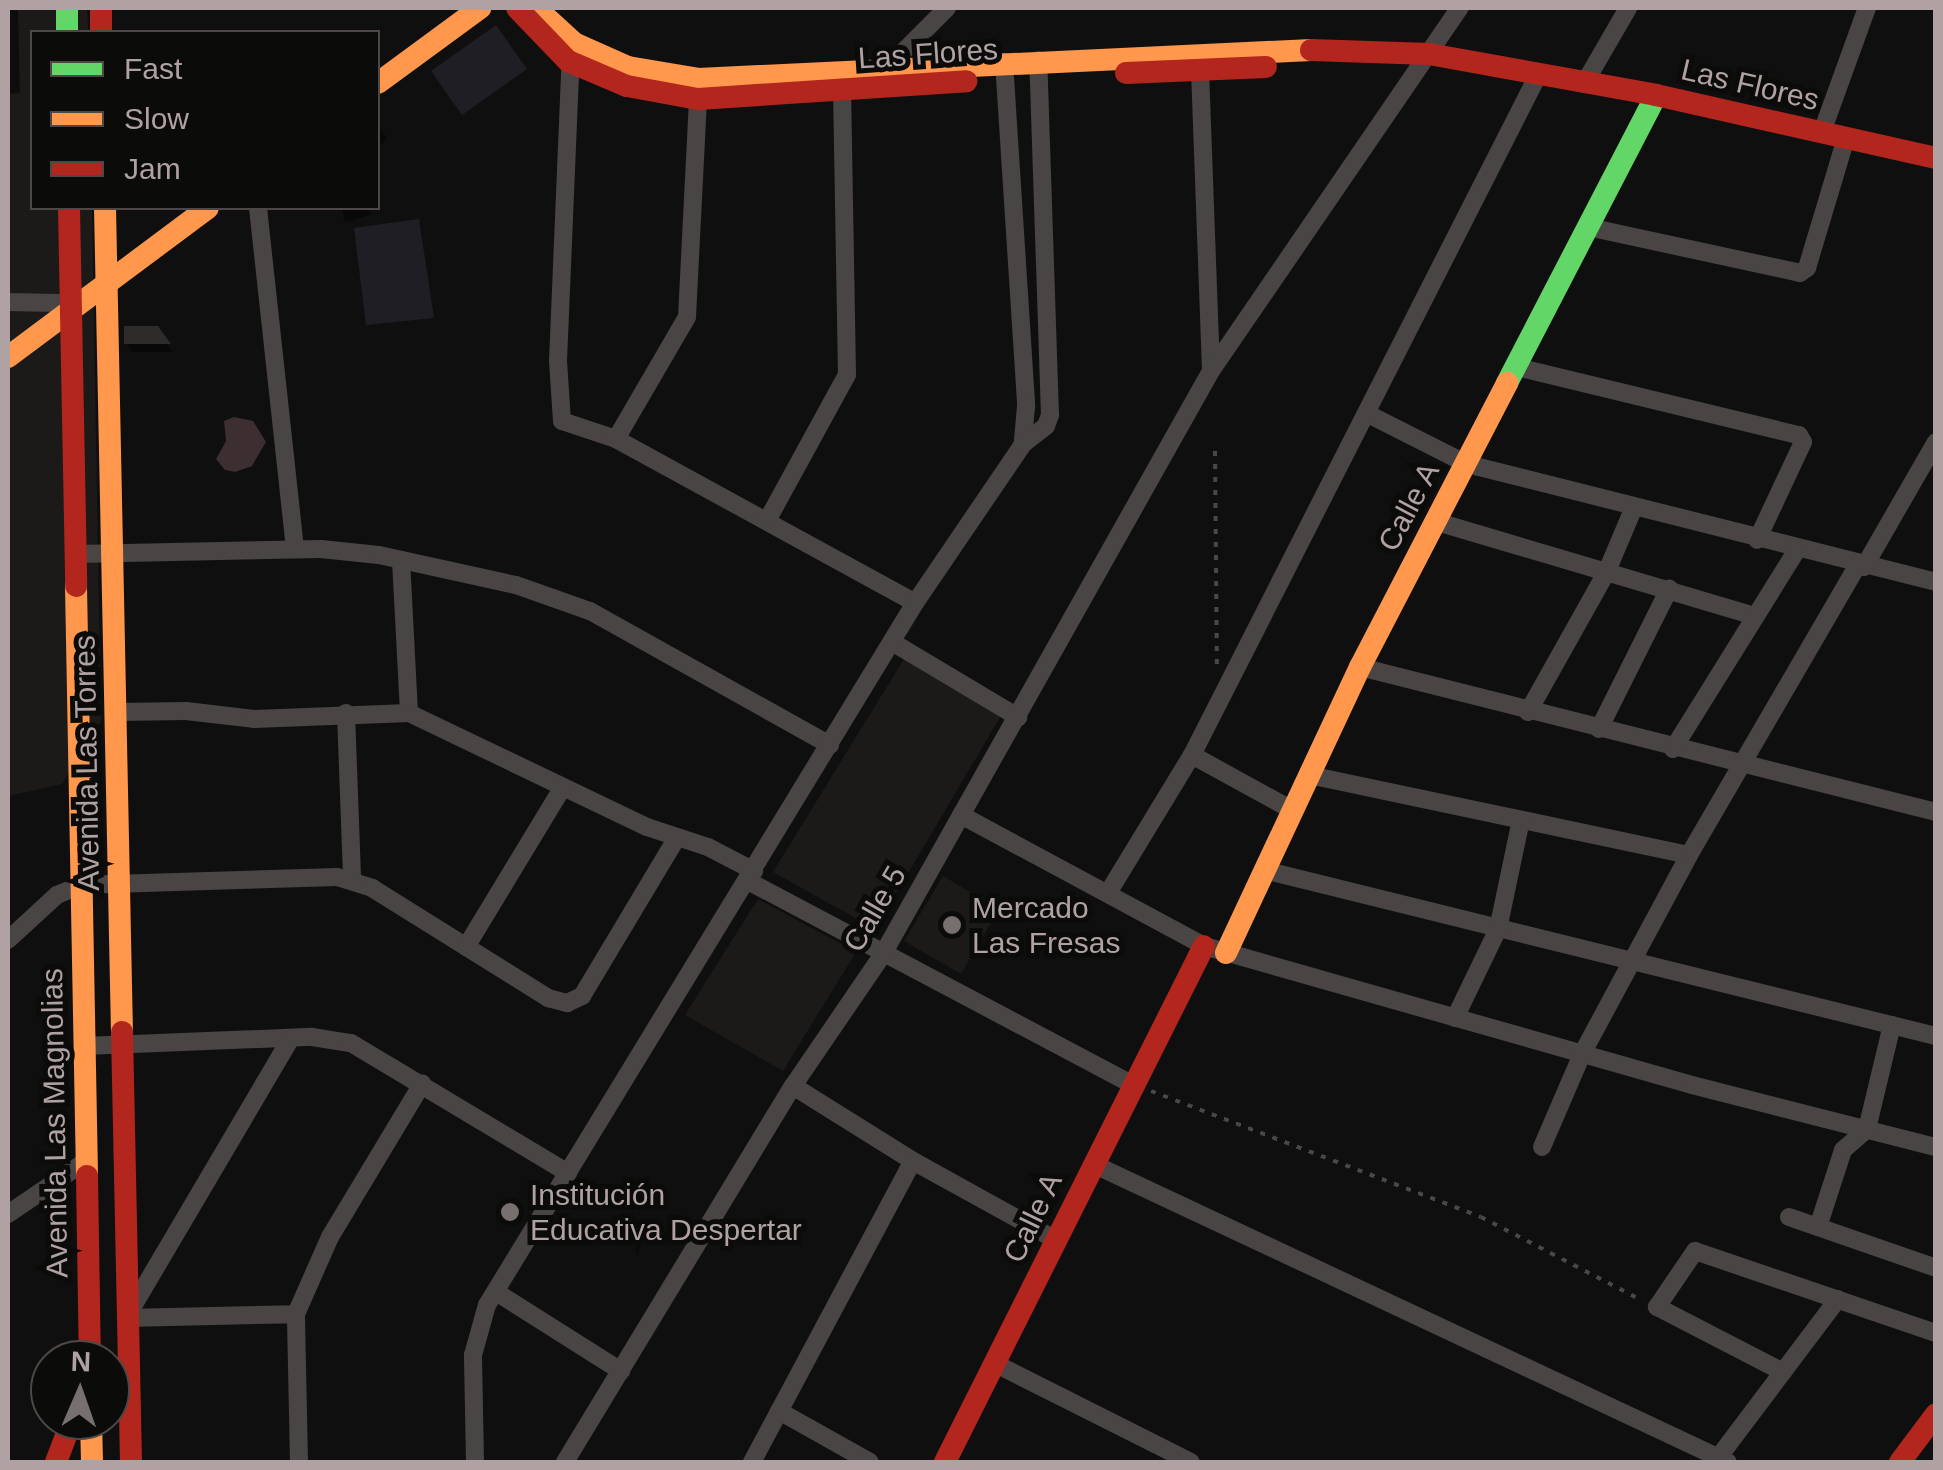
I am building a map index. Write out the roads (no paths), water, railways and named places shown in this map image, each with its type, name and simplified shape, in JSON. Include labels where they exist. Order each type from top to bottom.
[{"type":"street","points":[[380,66],[458,8]]},
{"type":"street","points":[[380,82],[480,8]]},
{"type":"street","name":"Las Flores","points":[[516,8],[571,52],[627,86],[698,99],[842,81],[1280,50],[1347,50],[1429,54],[1656,95],[1936,158]]},
{"type":"street","name":"Las Flores","points":[[536,8],[571,52],[698,79],[842,81],[888,68],[1004,70]]},
{"type":"street","points":[[888,68],[946,8]]},
{"type":"street","name":"Calle 5","points":[[565,1462],[793,1086],[883,954],[1212,371],[1460,8]]},
{"type":"street","points":[[1584,84],[1628,8]]},
{"type":"street","points":[[1822,132],[1867,8]]},
{"type":"street","points":[[571,52],[558,362],[562,421],[616,439],[916,603]]},
{"type":"street","name":"Las Flores","points":[[1038,68],[1200,70],[1350,64],[1372,54]]},
{"type":"street","points":[[475,1462],[472,1355],[480,1320],[916,603],[1023,444],[1046,426],[1052,406],[1038,68]]},
{"type":"street","points":[[1004,70],[1026,406],[1023,444]]},
{"type":"street","points":[[1200,70],[1212,371]]},
{"type":"street","points":[[1108,892],[1192,756],[1538,75]]},
{"type":"street","points":[[768,519],[847,375],[842,81]]},
{"type":"street","name":"Calle A","points":[[945,1462],[1134,1084],[1264,870],[1360,667],[1656,95]]},
{"type":"street","points":[[616,439],[688,317],[698,99]]},
{"type":"street","points":[[1588,228],[1800,273],[1807,268],[1846,138]]},
{"type":"street","name":"Avenida Las Torres","points":[[70,210],[67,301],[77,554],[80,886]]},
{"type":"street","name":"Avenida Las Torres","points":[[105,210],[131,1462]]},
{"type":"street","points":[[107,274],[186,210]]},
{"type":"street","points":[[8,342],[205,210]]},
{"type":"street","points":[[258,210],[294,547]]},
{"type":"street","points":[[8,302],[67,301]]},
{"type":"street","points":[[8,358],[67,301]]},
{"type":"street","points":[[1516,367],[1799,435],[1803,442],[1756,540]]},
{"type":"street","points":[[1366,413],[1467,464],[1756,540],[1936,582]]},
{"type":"street","points":[[1542,1147],[1582,1054],[1689,855],[1936,442]]},
{"type":"street","points":[[1528,712],[1607,571],[1634,507]]},
{"type":"street","points":[[1434,521],[1754,616]]},
{"type":"street","points":[[77,554],[294,547],[401,560],[563,600],[830,744]]},
{"type":"street","points":[[1674,749],[1797,550]]},
{"type":"street","points":[[401,560],[410,713]]},
{"type":"street","points":[[1598,729],[1669,589]]},
{"type":"street","points":[[892,642],[1018,716]]},
{"type":"street","points":[[1360,667],[1936,812]]},
{"type":"street","points":[[116,712],[186,711],[254,720],[410,713],[562,787],[677,837],[708,846],[883,954],[1134,1084]]},
{"type":"street","points":[[346,713],[352,880]]},
{"type":"street","points":[[1192,756],[1292,810]]},
{"type":"street","points":[[1308,776],[1689,855]]},
{"type":"street","points":[[466,947],[562,787]]},
{"type":"street","points":[[961,815],[1215,950],[1582,1054],[1936,1147]]},
{"type":"street","points":[[1455,1018],[1498,928],[1521,820]]},
{"type":"street","points":[[8,940],[56,895],[80,886],[119,882],[352,880],[562,1003],[577,1000],[677,837]]},
{"type":"street","points":[[1264,870],[1936,1036]]},
{"type":"street","name":"Avenida Las Magnolias","points":[[80,886],[90,1340]]},
{"type":"street","points":[[1818,1227],[1844,1150],[1867,1129],[1892,1025]]},
{"type":"street","points":[[84,1046],[326,1037],[351,1043],[568,1174]]},
{"type":"street","points":[[112,1340],[290,1038]]},
{"type":"street","points":[[299,1462],[296,1314],[330,1237],[422,1084]]},
{"type":"street","points":[[793,1086],[913,1160],[1056,1240]]},
{"type":"street","points":[[752,1462],[913,1160]]},
{"type":"street","points":[[8,1214],[86,1161]]},
{"type":"street","points":[[1093,1164],[1723,1460],[1838,1300]]},
{"type":"street","points":[[1789,1217],[1936,1268]]},
{"type":"street","points":[[1783,1372],[1656,1307],[1695,1251],[1936,1333]]},
{"type":"street","points":[[496,1292],[620,1371]]},
{"type":"street","points":[[126,1318],[296,1314]]},
{"type":"street","points":[[996,1364],[1190,1462]]},
{"type":"street","points":[[779,1411],[870,1462]]},
{"type":"street","points":[[1900,1462],[1936,1414]]},
{"type":"place","name":"Mercado Las Fresas","points":[[952,925]]},
{"type":"place","name":"Institución Educativa Despertar","points":[[510,1212]]}]
